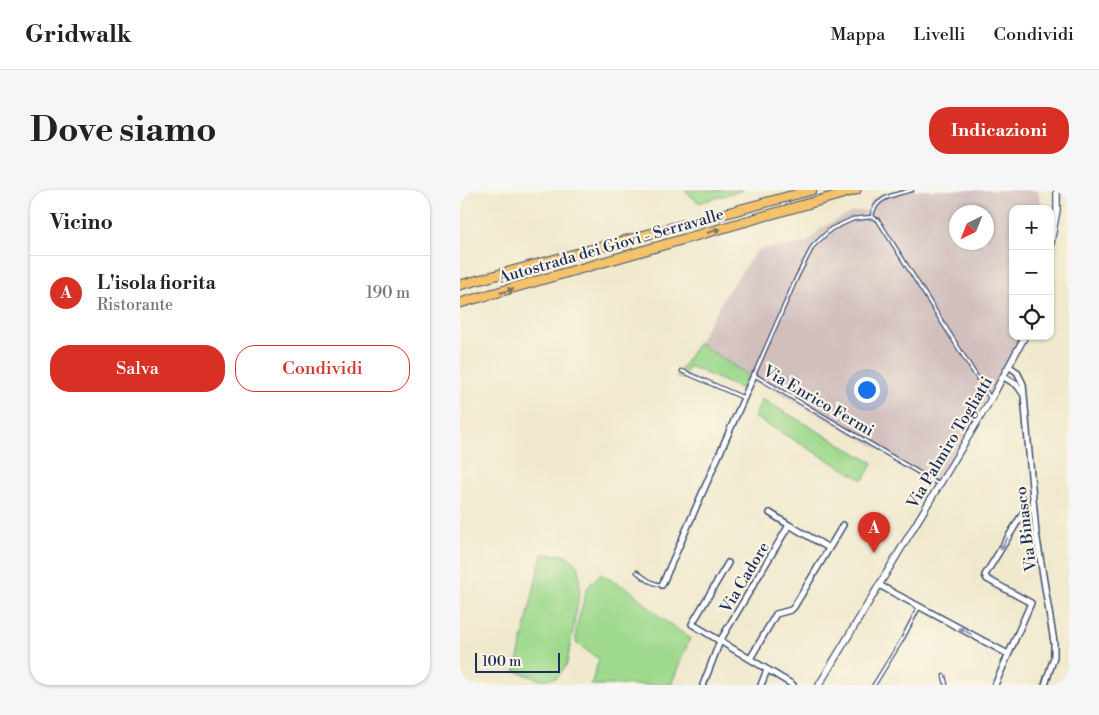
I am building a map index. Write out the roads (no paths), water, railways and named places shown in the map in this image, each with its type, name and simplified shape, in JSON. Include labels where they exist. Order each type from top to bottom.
[{"type":"highway","name":"Autostrada dei Giovi - Serravalle","points":[[460,285],[812,190]]},
{"type":"highway","name":"Autostrada dei Giovi - Serravalle","points":[[460,303],[856,190]]},
{"type":"street","points":[[1054,226],[1057,210],[1057,190]]},
{"type":"street","name":"Via Palmiro Togliatti","points":[[819,685],[991,400],[1024,340]]},
{"type":"street","name":"Via Binasco","points":[[1010,367],[1024,384],[1036,533],[1054,642],[1054,658],[1045,685]]},
{"type":"street","name":"Via Enrico Fermi","points":[[662,585],[754,375]]},
{"type":"street","points":[[1004,377],[1020,389],[1026,397]]},
{"type":"street","points":[[995,685],[1031,603],[987,579],[985,575],[1022,513],[1026,509],[1034,508]]},
{"type":"street","points":[[770,513],[829,548]]},
{"type":"street","name":"Via Cadore","points":[[703,685],[720,641],[790,525]]},
{"type":"street","points":[[750,659],[776,614],[794,608],[843,525]]},
{"type":"street","points":[[728,563],[692,624],[793,685]]},
{"type":"street","points":[[879,585],[1008,654]]},
{"type":"street","points":[[761,685],[767,670]]},
{"type":"lane","points":[[872,217],[872,211],[877,204],[886,198],[912,190]]},
{"type":"lane","points":[[754,375],[800,269],[812,246],[830,229],[842,223],[852,219],[872,217],[880,223],[991,400]]},
{"type":"lane","points":[[682,371],[744,398]]},
{"type":"lane","name":"Via Enrico Fermi","points":[[754,375],[939,485]]},
{"type":"lane","points":[[637,572],[649,581],[662,585]]},
{"type":"lane","points":[[874,685],[903,638],[919,607]]},
{"type":"lane","points":[[944,676],[946,685]]},
{"type":"place","name":"L'isola fiorita","points":[[874,553]]}]
